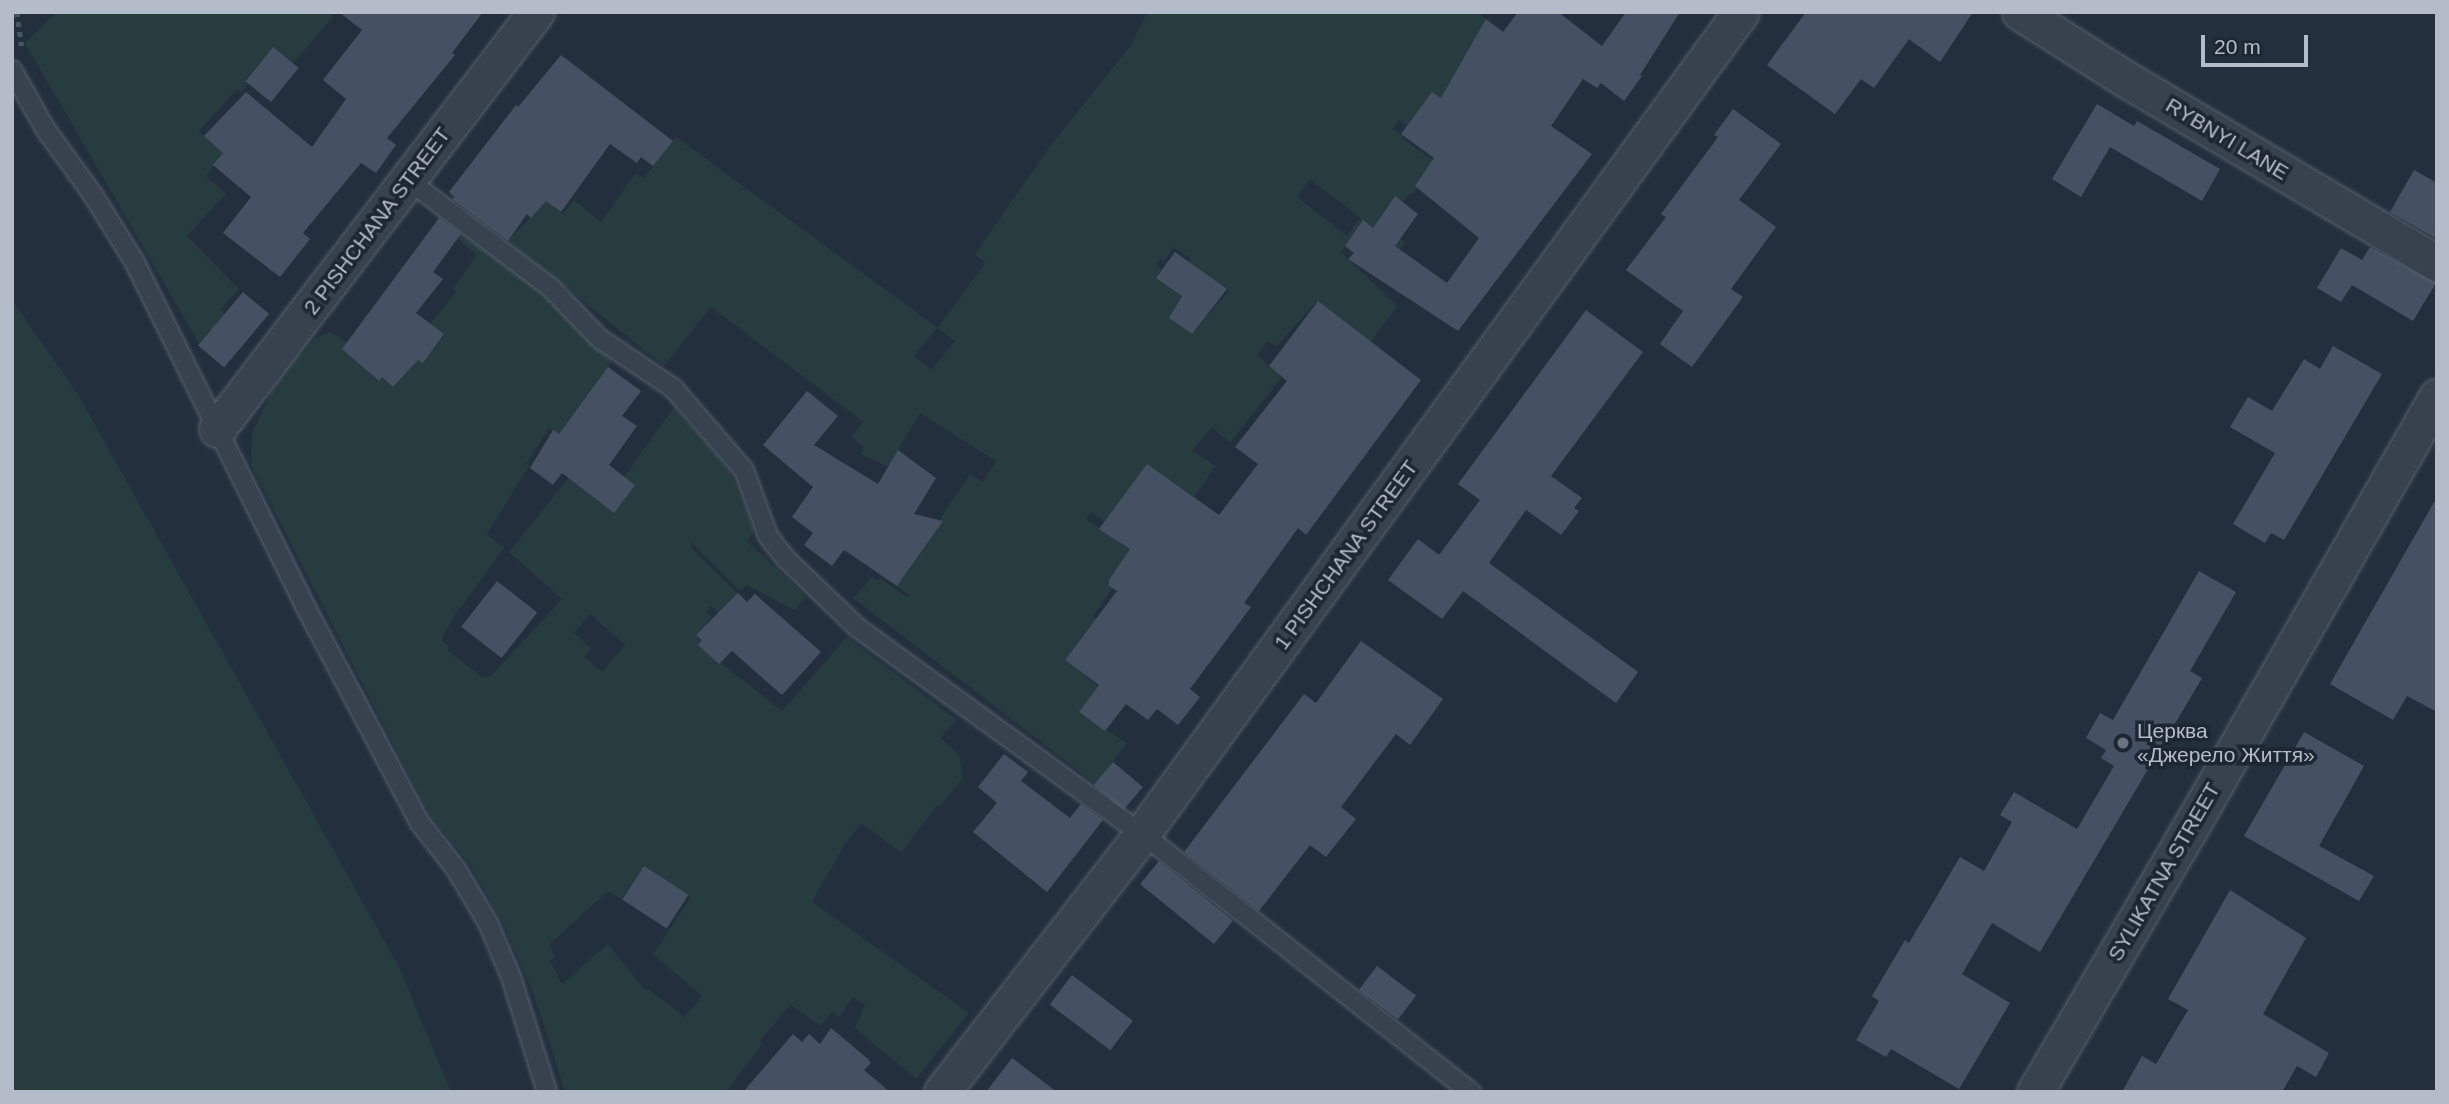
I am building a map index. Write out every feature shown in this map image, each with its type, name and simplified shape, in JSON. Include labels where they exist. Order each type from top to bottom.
[{"type":"street","name":"2 PISHCHANA STREET","points":[[217,429],[536,12]]},
{"type":"street","name":"1 PISHCHANA STREET","points":[[942,1092],[1141,835],[1741,12]]},
{"type":"street","name":"RYBNYI LANE","points":[[2020,12],[2124,78],[2437,263]]},
{"type":"street","name":"SYLIKATNA STREET","points":[[2035,1092],[2437,397]]},
{"type":"lane","points":[[12,70],[46,130],[93,195],[134,261],[305,606],[420,823],[456,869],[488,923],[511,977],[547,1092]]},
{"type":"lane","points":[[408,180],[551,288],[600,339],[673,388],[744,470],[768,536],[785,558],[858,628],[1141,835],[1471,1092]]},
{"type":"green space","points":[[57,12],[332,12],[333,17],[293,63],[273,47],[245,80],[248,84],[242,92],[237,89],[199,131],[223,153],[206,176],[226,194],[187,236],[239,289],[221,309],[225,314],[200,345],[25,43]]},
{"type":"green space","points":[[1147,12],[1477,12],[1491,23],[1445,101],[1432,92],[1407,126],[1399,120],[1393,129],[1401,134],[1406,127],[1409,129],[1402,138],[1435,162],[1413,194],[1410,193],[1403,203],[1394,197],[1377,221],[1405,242],[1400,250],[1361,223],[1341,252],[1397,306],[1371,342],[1317,301],[1276,347],[1268,341],[1257,355],[1282,377],[1230,443],[1212,427],[1192,451],[1216,466],[1194,497],[1147,464],[1124,496],[1122,533],[1091,512],[1086,519],[1137,554],[1111,582],[1109,586],[1112,588],[1093,617],[1113,630],[1100,646],[1084,634],[1065,660],[1098,686],[1079,712],[1127,743],[1096,784],[853,598],[872,577],[877,581],[880,578],[908,598],[909,595],[897,586],[932,537],[944,512],[970,474],[983,482],[996,461],[920,413],[888,467],[861,454],[864,447],[851,436],[863,422],[861,420],[711,307],[664,366],[508,241],[558,188],[566,193],[555,208],[563,214],[574,200],[601,222],[636,173],[644,178],[676,137],[938,328],[985,263],[975,254],[1051,145],[1131,45]],"holes":[[[1310,179],[1360,218],[1347,236],[1297,197]],[[1174,247],[1191,259],[1182,273],[1205,289],[1213,279],[1229,290],[1192,334],[1169,318],[1182,296],[1156,278],[1162,269],[1156,264],[1160,259],[1164,261]],[[937,328],[955,341],[931,370],[914,356]]]},
{"type":"green space","points":[[442,211],[520,273],[613,360],[559,435],[549,428],[526,464],[529,466],[487,534],[504,548],[453,618],[441,640],[448,646],[448,651],[482,677],[490,677],[562,599],[509,552],[570,476],[614,512],[635,485],[624,477],[674,407],[723,462],[733,478],[755,532],[747,541],[806,596],[794,610],[747,585],[740,591],[691,542],[692,549],[738,594],[720,614],[711,606],[707,612],[712,617],[697,634],[702,640],[698,645],[782,711],[847,637],[957,720],[940,738],[959,754],[963,778],[940,806],[937,805],[901,853],[862,823],[845,844],[812,902],[969,1013],[916,1079],[855,1028],[865,1005],[853,997],[839,1017],[832,1012],[821,1026],[791,1005],[760,1040],[763,1043],[726,1092],[565,1092],[534,995],[503,923],[469,863],[430,816],[251,465],[252,433],[271,393],[287,368],[316,338],[330,332],[339,337],[347,343],[344,350],[378,381],[382,377],[393,387],[408,371],[406,351],[423,363],[444,335],[430,324],[456,292],[453,288],[477,255],[436,221]],"holes":[[[590,614],[625,645],[602,672],[584,657],[591,648],[574,633]],[[644,866],[691,897],[653,954],[702,996],[684,1017],[649,989],[645,990],[608,944],[562,984],[550,961],[555,956],[549,945],[608,891],[621,899]]]},
{"type":"green space","points":[[12,300],[79,396],[399,967],[451,1092],[12,1092]]},
{"type":"building","points":[[339,12],[483,12],[452,53],[455,55],[387,138],[396,145],[376,173],[361,163],[303,233],[310,239],[280,277],[223,233],[251,197],[213,165],[223,153],[204,136],[246,92],[312,147],[346,99],[323,80],[362,30]]},
{"type":"building","points":[[1518,12],[1558,12],[1602,46],[1626,12],[1680,12],[1624,101],[1601,83],[1597,88],[1583,79],[1551,126],[1592,154],[1458,331],[1348,259],[1354,253],[1345,246],[1363,220],[1373,228],[1395,196],[1418,214],[1395,246],[1447,283],[1479,238],[1415,186],[1434,158],[1401,134],[1432,92],[1441,98],[1486,19],[1503,32]]},
{"type":"building","points":[[1806,12],[1973,12],[1940,62],[1909,39],[1874,88],[1861,79],[1835,114],[1767,65]]},
{"type":"building","points":[[273,47],[299,68],[271,102],[245,81]]},
{"type":"building","points":[[561,55],[673,141],[653,166],[641,157],[637,163],[610,144],[561,212],[546,201],[531,218],[527,214],[508,241],[452,199],[454,197],[449,192],[516,105],[518,107]]},
{"type":"building","points":[[2097,104],[2134,126],[2137,121],[2220,169],[2202,201],[2110,147],[2081,197],[2052,179]]},
{"type":"building","points":[[1733,109],[1781,144],[1739,200],[1776,227],[1731,289],[1743,297],[1692,367],[1660,344],[1683,311],[1626,270],[1666,217],[1661,214],[1718,137],[1714,135]]},
{"type":"building","points":[[2414,170],[2437,183],[2437,239],[2390,212]]},
{"type":"building","points":[[439,218],[461,234],[433,272],[443,279],[416,313],[444,334],[423,363],[418,360],[393,387],[382,377],[379,381],[342,349]]},
{"type":"building","points":[[2370,247],[2436,283],[2413,321],[2352,285],[2341,302],[2317,288],[2341,248],[2362,260]]},
{"type":"building","points":[[1175,252],[1227,289],[1192,334],[1169,318],[1182,296],[1156,278]]},
{"type":"building","points":[[243,292],[269,314],[224,367],[198,346]]},
{"type":"building","points":[[1318,301],[1421,380],[1306,535],[1298,528],[1244,603],[1251,607],[1190,689],[1200,697],[1178,725],[1157,709],[1148,720],[1126,704],[1105,731],[1079,712],[1099,685],[1065,660],[1117,591],[1109,586],[1109,580],[1130,549],[1099,529],[1147,464],[1219,515],[1258,464],[1235,447],[1287,381],[1269,366]]},
{"type":"building","points":[[1586,310],[1643,352],[1551,476],[1582,498],[1574,508],[1579,511],[1561,535],[1526,510],[1489,563],[1638,672],[1616,703],[1463,591],[1442,619],[1388,580],[1418,539],[1439,555],[1480,500],[1458,484]]},
{"type":"building","points":[[2333,346],[2382,374],[2284,540],[2271,533],[2265,543],[2233,524],[2275,453],[2230,427],[2248,397],[2272,411],[2304,359],[2320,369]]},
{"type":"building","points":[[608,367],[641,391],[622,416],[637,426],[609,465],[635,485],[614,513],[562,473],[553,485],[530,468],[553,430],[559,434]]},
{"type":"building","points":[[807,391],[838,416],[814,445],[878,484],[898,450],[936,478],[914,514],[943,521],[897,586],[844,550],[832,566],[804,545],[813,533],[792,517],[813,487],[763,445]]},
{"type":"building","points":[[2437,497],[2437,712],[2407,696],[2393,720],[2330,684]]},
{"type":"building","points":[[2199,571],[2236,592],[2190,671],[2202,678],[2040,952],[1992,923],[1962,974],[2010,1003],[1959,1089],[1891,1049],[1886,1057],[1856,1040],[1879,1001],[1872,996],[1905,940],[1909,943],[1960,857],[1984,871],[2012,822],[2000,815],[2014,792],[2077,829],[2114,766],[2101,758],[2106,750],[2086,738],[2100,713],[2113,720]]},
{"type":"building","points":[[497,581],[537,612],[501,658],[461,627]]},
{"type":"building","points":[[738,593],[747,602],[755,594],[821,652],[782,695],[732,651],[719,664],[698,645],[702,640],[696,635]]},
{"type":"building","points":[[1361,641],[1443,699],[1410,745],[1396,734],[1341,807],[1356,819],[1326,857],[1310,845],[1259,911],[1184,852],[1304,694],[1316,703]]},
{"type":"building","points":[[2304,732],[2364,766],[2319,846],[2374,876],[2359,901],[2244,836]]},
{"type":"building","points":[[1004,754],[1028,772],[1021,781],[1070,818],[1081,804],[1103,820],[1047,892],[973,832],[997,803],[978,787]]},
{"type":"building","points":[[1113,762],[1143,787],[1124,810],[1094,785]]},
{"type":"building","points":[[1159,861],[1233,921],[1214,944],[1140,884]]},
{"type":"building","points":[[644,866],[688,895],[667,928],[622,900]]},
{"type":"building","points":[[2230,890],[2306,938],[2263,1014],[2329,1053],[2316,1077],[2297,1066],[2282,1092],[2122,1092],[2142,1056],[2156,1064],[2188,1010],[2168,999]]},
{"type":"building","points":[[1377,966],[1416,995],[1398,1019],[1359,990]]},
{"type":"building","points":[[1072,975],[1133,1021],[1110,1050],[1050,1005]]},
{"type":"building","points":[[831,1028],[868,1059],[871,1063],[864,1070],[890,1092],[743,1092],[793,1034],[802,1042],[809,1034],[820,1044]]},
{"type":"building","points":[[1012,1058],[1057,1092],[986,1092]]},
{"type":"place","name":"Церква «Джерело Життя»","points":[[2123,743]]}]
